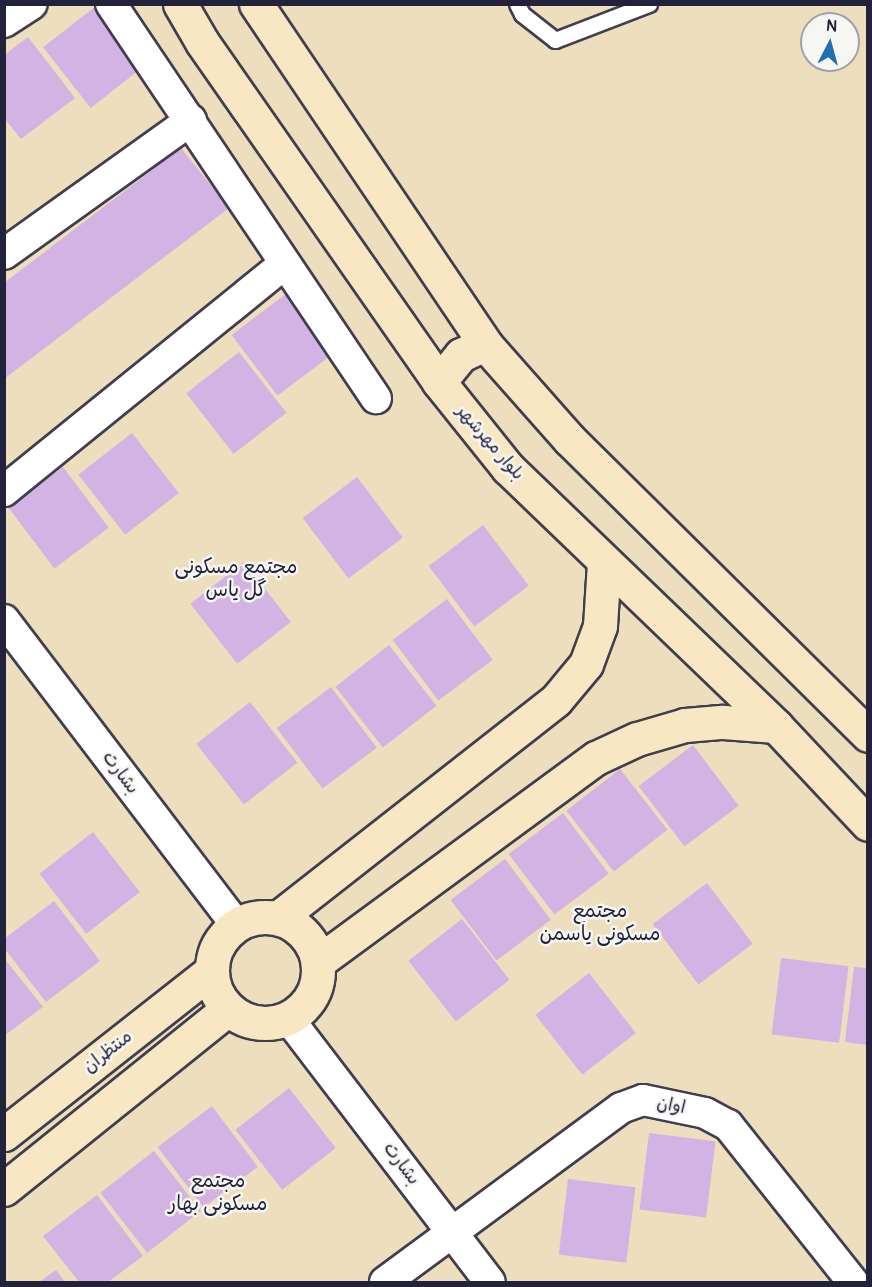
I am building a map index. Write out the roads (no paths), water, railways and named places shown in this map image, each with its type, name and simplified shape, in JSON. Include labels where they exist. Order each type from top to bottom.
[{"type":"main road","name":"بلوار مهرشهر","points":[[180,4],[202,42],[439,382],[508,468],[776,726],[867,824]]},
{"type":"main road","points":[[256,4],[485,344],[570,440],[867,735]]},
{"type":"main road","points":[[439,382],[461,355],[485,344]]},
{"type":"main road","points":[[278,918],[556,700],[586,664],[600,626],[604,562]]},
{"type":"main road","points":[[318,962],[596,758],[637,739],[685,725],[723,722],[776,726]]},
{"type":"main road","points":[[278,918],[304,934],[318,962],[312,995],[288,1018],[257,1023],[228,1009],[213,985],[211,971],[218,945],[236,925],[249,919],[278,918]]},
{"type":"main road","name":"منتظران","points":[[4,1134],[211,971]]},
{"type":"main road","points":[[4,1189],[228,1009]]},
{"type":"street","points":[[4,22],[33,4]]},
{"type":"street","points":[[111,4],[376,398]]},
{"type":"street","points":[[4,254],[190,120]]},
{"type":"street","points":[[4,490],[284,264]]},
{"type":"street","name":"بشارت","points":[[4,620],[236,925]]},
{"type":"street","name":"بشارت","points":[[288,1018],[490,1282]]},
{"type":"street","name":"اوان","points":[[385,1282],[621,1108],[643,1101],[705,1113],[728,1125],[853,1282]]},
{"type":"lane","points":[[517,4],[522,14],[555,40],[649,4]]},
{"type":"district","name":"مجتمع مسکونی گل یاس","points":[[236,578]]},
{"type":"district","name":"مجتمع مسکونی یاسمن","points":[[600,922]]},
{"type":"district","name":"مجتمع مسکونی بهار","points":[[218,1192]]}]
